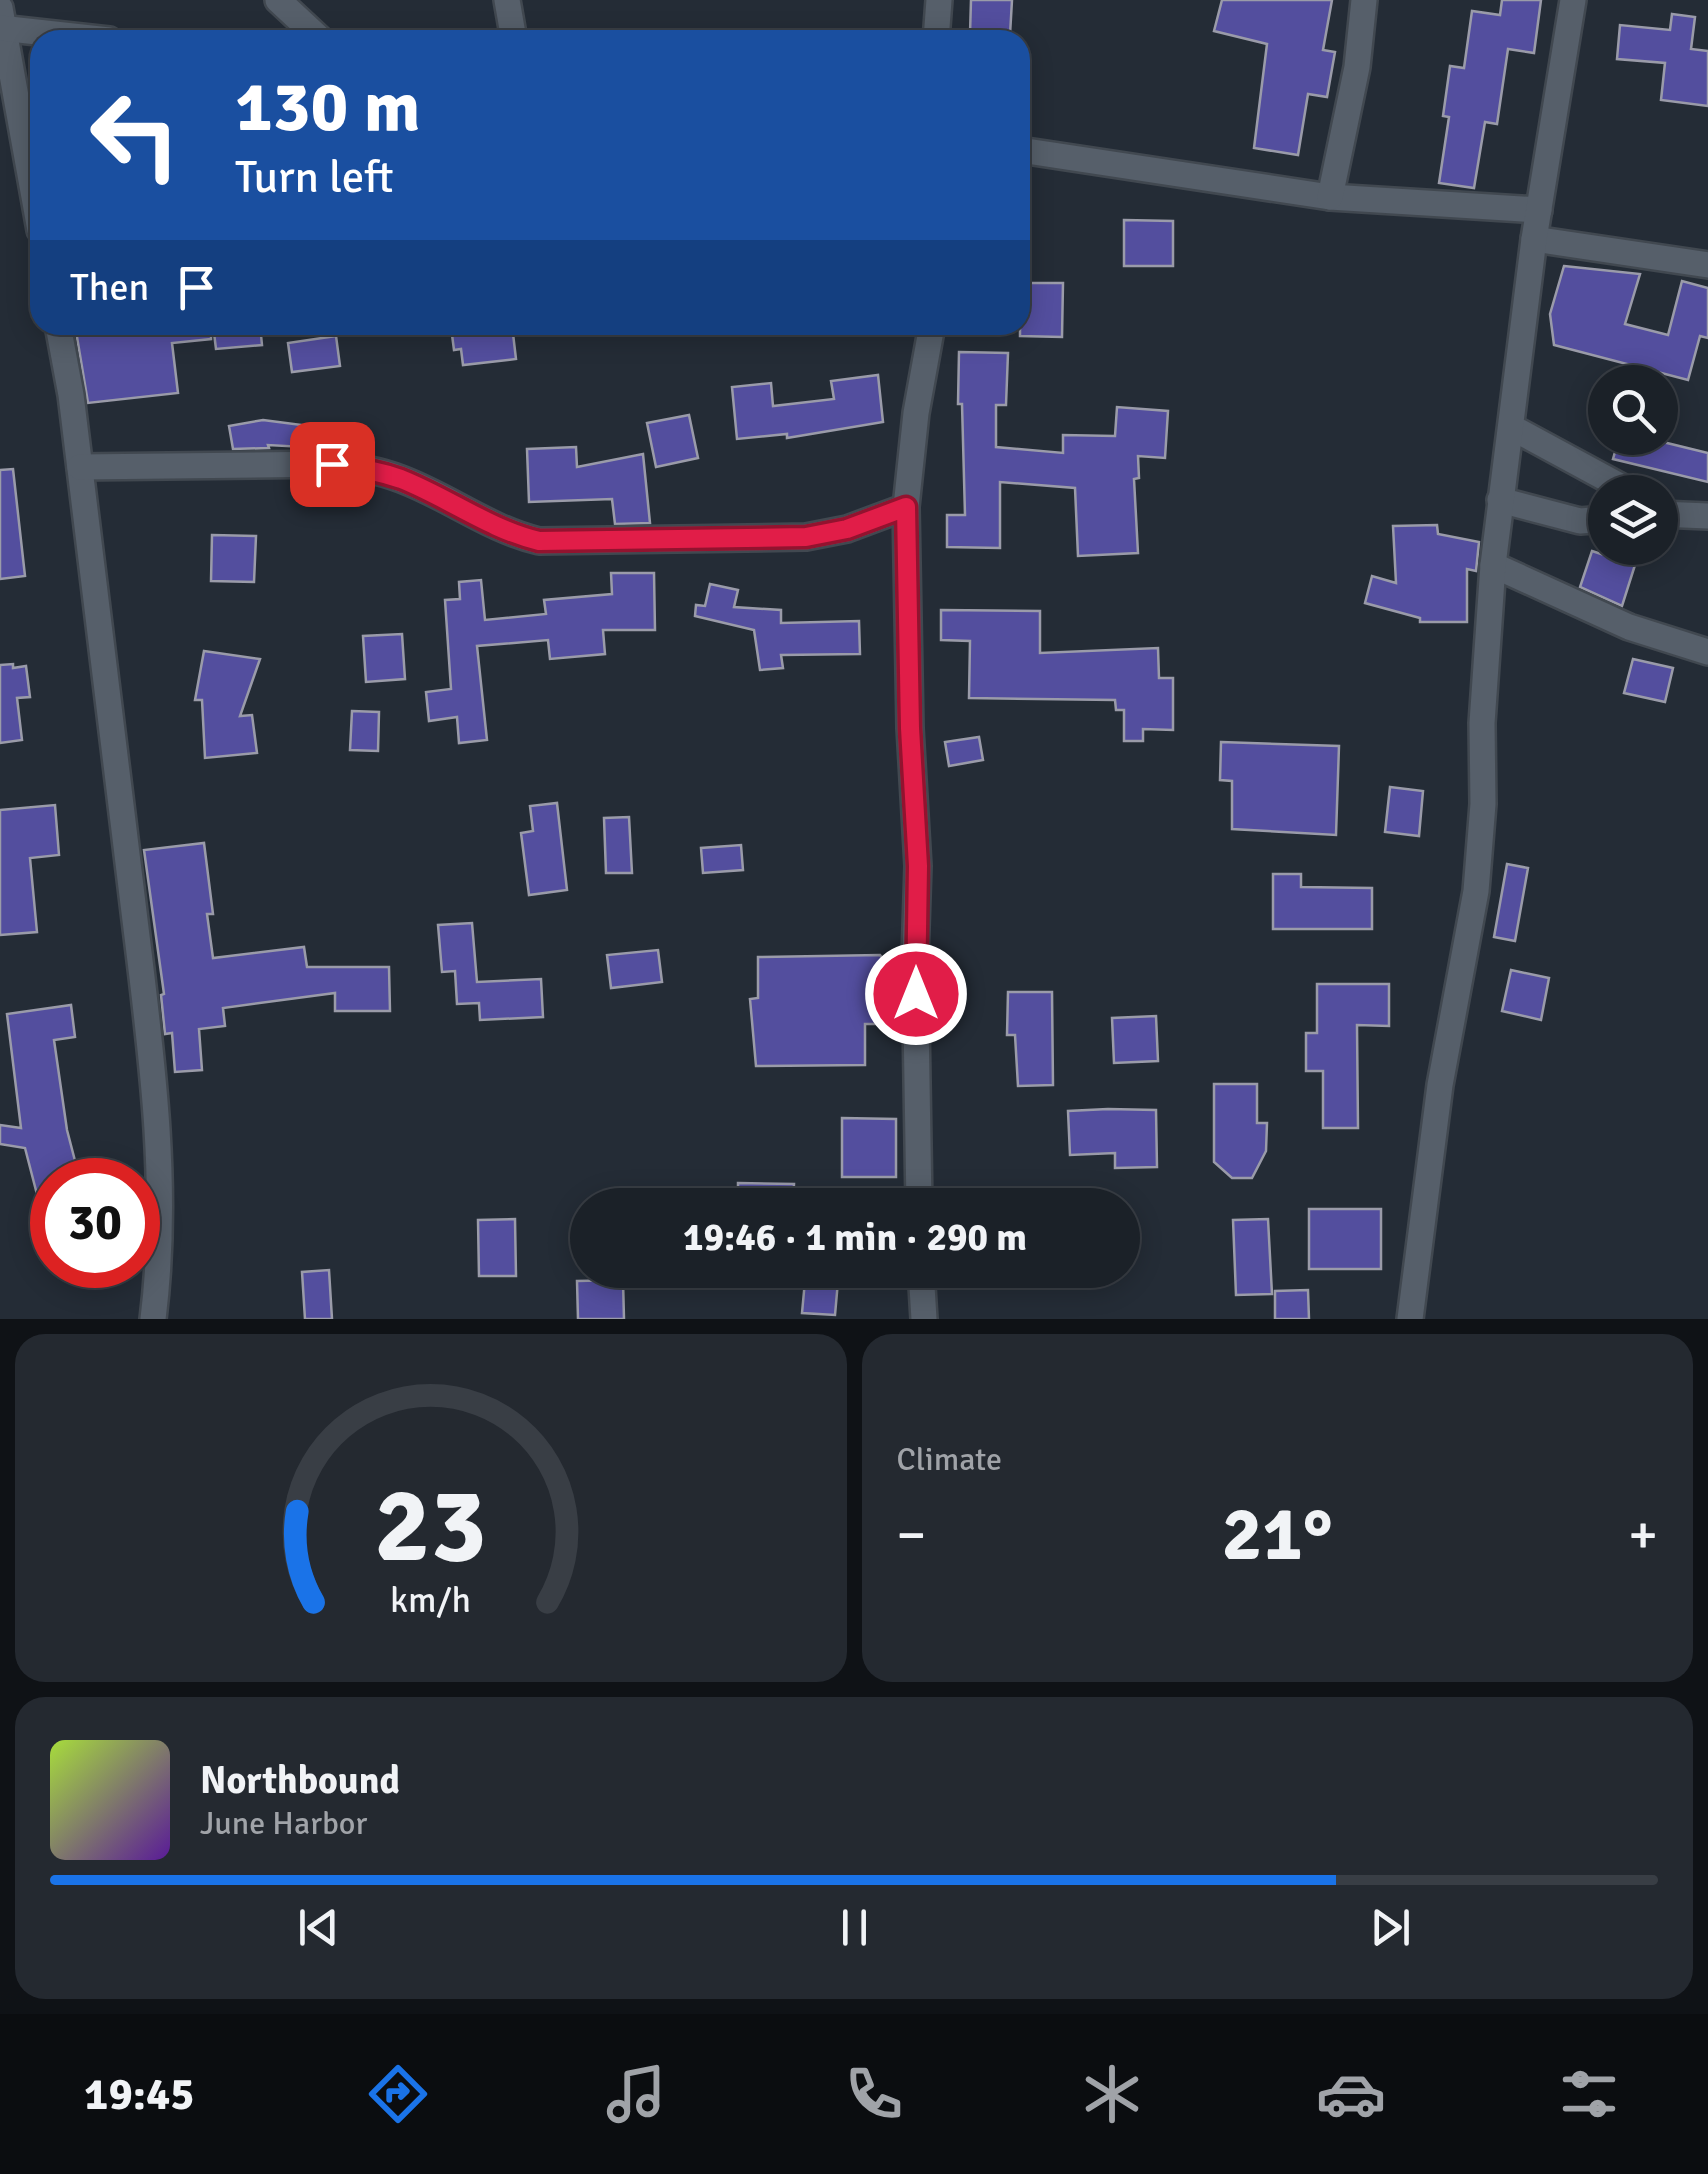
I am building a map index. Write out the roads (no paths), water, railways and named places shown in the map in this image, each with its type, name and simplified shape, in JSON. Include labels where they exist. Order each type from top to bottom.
[{"type":"street","points":[[278,0],[310,30]]},
{"type":"street","points":[[507,0],[512,30]]},
{"type":"street","points":[[937,30],[939,0]]},
{"type":"street","points":[[1330,198],[1357,67],[1364,0]]},
{"type":"street","points":[[1410,1319],[1440,1085],[1476,891],[1482,724],[1500,500],[1534,239],[1573,0]]},
{"type":"street","points":[[30,177],[1,22],[49,30]]},
{"type":"street","points":[[1030,152],[1330,198],[1539,210]]},
{"type":"street","points":[[1534,239],[1708,265]]},
{"type":"street","points":[[60,335],[80,467],[148,1034],[160,1174],[160,1266],[153,1319]]},
{"type":"street","points":[[918,1188],[918,866],[910,728],[906,507],[916,413],[930,335]]},
{"type":"street","points":[[1512,427],[1599,475]]},
{"type":"street","points":[[80,467],[332,464],[370,469],[404,480],[511,534],[539,541],[806,537],[847,529],[906,507]]},
{"type":"street","points":[[1500,500],[1588,520]]},
{"type":"street","points":[[1678,513],[1708,516]]},
{"type":"street","points":[[1493,565],[1630,627],[1708,652]]},
{"type":"street","points":[[922,1288],[924,1319]]}]
